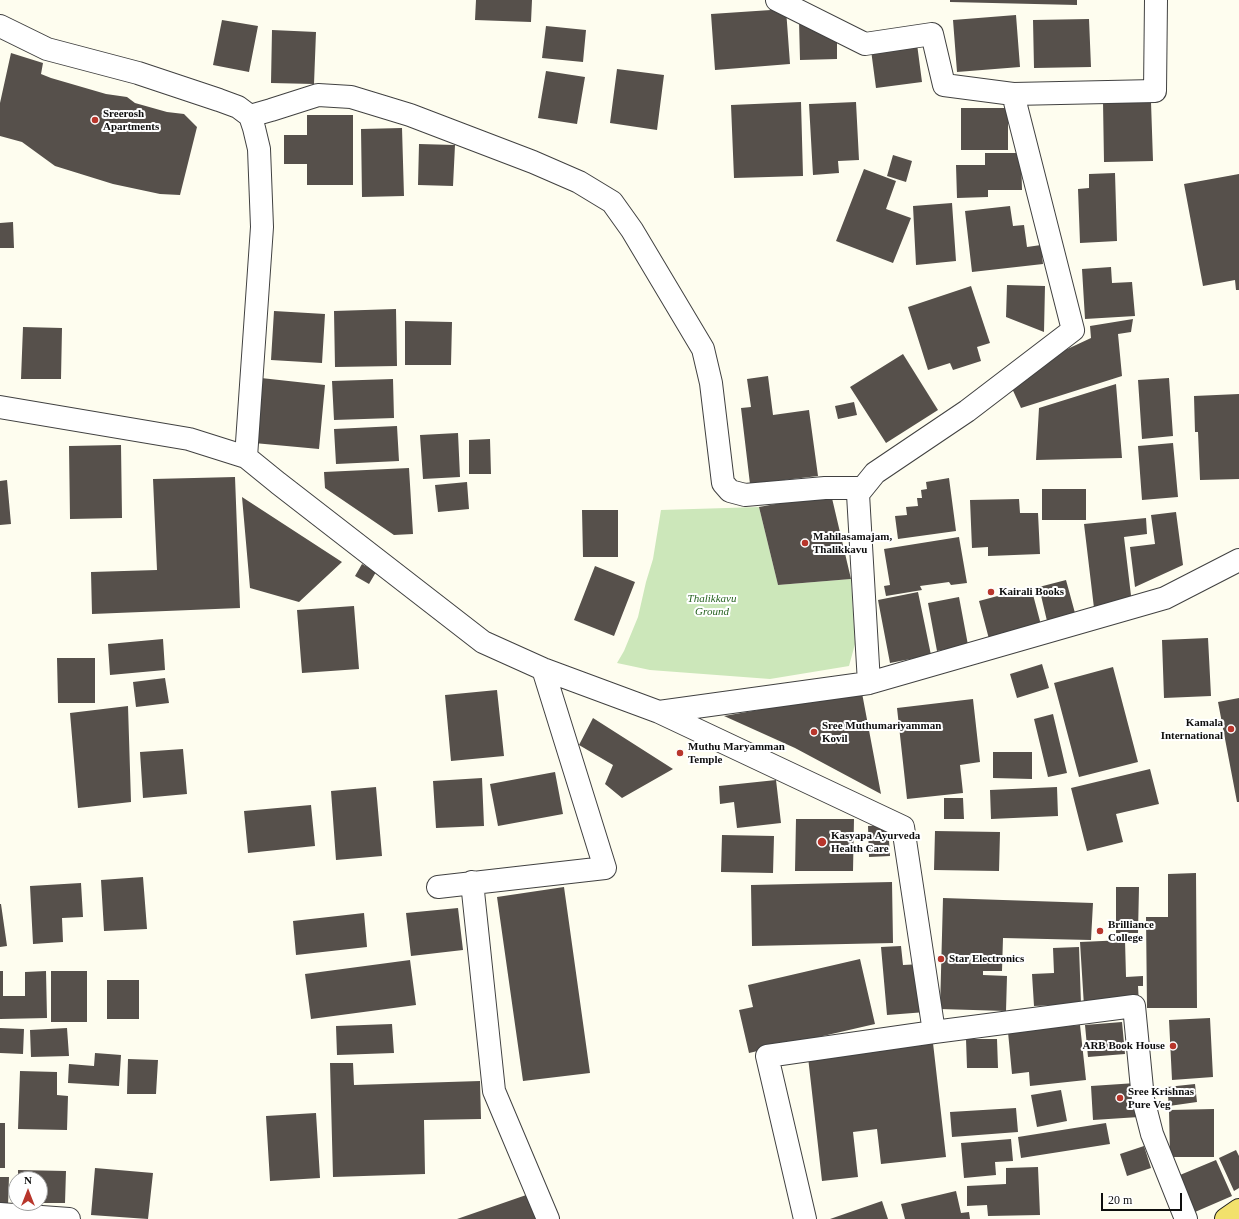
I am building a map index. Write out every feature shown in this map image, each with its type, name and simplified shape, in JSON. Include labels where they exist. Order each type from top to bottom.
[{"type":"main road","points":[[1226,1219],[1239,1210]]},
{"type":"street","points":[[777,0],[865,44],[932,34],[944,85],[1013,94],[1155,91],[1156,0]]},
{"type":"street","points":[[0,26],[47,49],[138,73],[238,107],[250,116],[259,149],[262,227],[246,457]]},
{"type":"street","points":[[869,683],[858,494],[875,473],[967,411],[1072,330],[1013,94]]},
{"type":"street","points":[[250,116],[318,95],[351,98],[410,115],[533,162],[579,182],[612,202],[632,230],[703,349],[712,383],[723,483],[730,491],[744,495],[825,488],[862,488]]},
{"type":"street","points":[[0,408],[189,439],[246,457],[290,493],[483,642],[543,669],[659,712],[903,827],[934,1032]]},
{"type":"street","points":[[659,712],[869,683],[1165,598],[1239,560]]},
{"type":"street","points":[[438,887],[605,868],[543,669]]},
{"type":"street","points":[[472,882],[494,1091],[548,1219]]},
{"type":"street","points":[[805,1219],[766,1056],[1134,1006],[1143,1099],[1152,1134],[1186,1219]]},
{"type":"street","points":[[0,1214],[69,1219]]},
{"type":"green space","name":"Thalikkavu Ground","points":[[759,507],[778,585],[851,579],[855,644],[849,666],[770,679],[650,670],[617,663],[624,651],[638,617],[653,559],[661,510]]},
{"type":"building","points":[[476,0],[532,0],[531,22],[475,20]]},
{"type":"building","points":[[950,0],[1077,0],[1077,5],[950,2]]},
{"type":"building","points":[[786,9],[790,64],[715,70],[711,14]]},
{"type":"building","points":[[1016,15],[1020,67],[957,72],[953,20]]},
{"type":"building","points":[[1089,19],[1091,67],[1034,68],[1033,20]]},
{"type":"building","points":[[222,20],[258,26],[249,72],[213,65]]},
{"type":"building","points":[[837,20],[837,59],[800,60],[799,21]]},
{"type":"building","points":[[546,26],[586,30],[583,62],[542,58]]},
{"type":"building","points":[[272,30],[316,32],[314,84],[271,83]]},
{"type":"building","points":[[917,44],[922,82],[876,88],[871,50]]},
{"type":"building","name":"Sreerosh Apartments","points":[[11,53],[43,63],[41,74],[51,78],[106,94],[127,97],[135,103],[167,112],[184,114],[197,127],[180,195],[160,194],[113,184],[55,166],[22,142],[0,136],[0,103]]},
{"type":"building","points":[[617,69],[664,75],[657,130],[610,123]]},
{"type":"building","points":[[546,71],[585,77],[577,124],[538,118]]},
{"type":"building","points":[[801,102],[803,176],[734,178],[731,105]]},
{"type":"building","points":[[856,102],[859,160],[838,161],[839,173],[813,175],[809,104]]},
{"type":"building","points":[[1103,102],[1151,102],[1153,161],[1104,162]]},
{"type":"building","points":[[961,108],[1008,108],[1008,150],[961,150]]},
{"type":"building","points":[[307,115],[353,115],[353,185],[307,185],[307,164],[284,164],[284,135],[307,135]]},
{"type":"building","points":[[402,128],[404,196],[362,197],[361,129]]},
{"type":"building","points":[[419,144],[455,145],[453,186],[418,185]]},
{"type":"building","points":[[985,153],[1021,153],[1022,190],[988,190],[988,197],[957,198],[956,165],[985,165]]},
{"type":"building","points":[[893,155],[912,161],[906,182],[887,176]]},
{"type":"building","points":[[864,169],[896,181],[886,209],[911,218],[893,263],[836,241]]},
{"type":"building","points":[[1115,173],[1117,241],[1080,243],[1078,189],[1089,188],[1089,174]]},
{"type":"building","points":[[1239,174],[1239,290],[1236,290],[1235,280],[1203,286],[1184,184]]},
{"type":"building","points":[[952,203],[956,261],[916,265],[913,206]]},
{"type":"building","points":[[1010,206],[1013,226],[1024,225],[1027,247],[1041,245],[1043,264],[972,272],[965,211]]},
{"type":"building","points":[[13,222],[14,248],[0,248],[0,223]]},
{"type":"building","points":[[1111,267],[1112,283],[1132,282],[1135,316],[1085,319],[1082,269]]},
{"type":"building","points":[[1007,285],[1045,286],[1044,332],[1006,317]]},
{"type":"building","points":[[971,286],[990,343],[977,347],[981,361],[953,370],[950,363],[928,370],[908,307]]},
{"type":"building","points":[[396,309],[397,366],[335,367],[334,311]]},
{"type":"building","points":[[274,311],[325,314],[322,363],[271,360]]},
{"type":"building","points":[[1133,319],[1131,332],[1118,334],[1122,376],[1021,408],[1010,384],[1046,359],[1091,338],[1090,326]]},
{"type":"building","points":[[405,321],[452,322],[451,365],[405,365]]},
{"type":"building","points":[[23,327],[62,328],[61,379],[21,379]]},
{"type":"building","points":[[903,354],[938,410],[886,443],[850,387]]},
{"type":"building","points":[[768,376],[773,415],[809,410],[818,476],[750,484],[741,408],[751,407],[747,379]]},
{"type":"building","points":[[261,378],[325,385],[319,449],[254,443]]},
{"type":"building","points":[[1169,378],[1173,436],[1142,439],[1138,380]]},
{"type":"building","points":[[393,379],[394,418],[334,420],[332,381]]},
{"type":"building","points":[[1116,384],[1122,458],[1036,460],[1039,408]]},
{"type":"building","points":[[1239,394],[1239,479],[1200,480],[1198,432],[1195,432],[1194,396]]},
{"type":"building","points":[[854,402],[857,415],[838,419],[835,406]]},
{"type":"building","points":[[397,426],[399,461],[336,464],[334,429]]},
{"type":"building","points":[[458,433],[460,477],[423,479],[420,435]]},
{"type":"building","points":[[490,439],[491,474],[469,474],[469,440]]},
{"type":"building","points":[[1173,443],[1178,497],[1142,500],[1138,446]]},
{"type":"building","points":[[121,445],[122,518],[70,519],[69,446]]},
{"type":"building","points":[[409,468],[413,534],[394,535],[325,488],[324,472]]},
{"type":"building","points":[[235,477],[240,608],[92,614],[91,572],[157,570],[153,479]]},
{"type":"building","points":[[949,478],[956,531],[898,539],[895,516],[907,515],[906,507],[918,506],[917,498],[922,498],[921,490],[927,489],[926,482]]},
{"type":"building","points":[[7,480],[11,524],[0,525],[0,481]]},
{"type":"building","points":[[467,482],[469,509],[438,512],[435,485]]},
{"type":"building","points":[[1042,489],[1086,489],[1086,520],[1042,520]]},
{"type":"building","name":"Mahilasamajam, Thalikkavu","points":[[831,494],[851,579],[778,585],[759,507]]},
{"type":"building","points":[[242,497],[342,562],[299,602],[250,588]]},
{"type":"building","points":[[1019,499],[1020,513],[1038,513],[1040,554],[988,556],[988,547],[972,548],[970,500]]},
{"type":"building","points":[[582,510],[618,510],[618,557],[583,557]]},
{"type":"building","points":[[1176,512],[1183,565],[1135,587],[1130,547],[1155,544],[1151,515]]},
{"type":"building","points":[[1146,518],[1147,534],[1124,537],[1132,604],[1094,608],[1084,524]]},
{"type":"building","points":[[959,537],[967,583],[951,585],[949,582],[920,586],[922,590],[886,596],[884,586],[890,585],[884,549]]},
{"type":"building","points":[[362,564],[376,572],[369,584],[355,576]]},
{"type":"building","points":[[595,566],[635,582],[614,636],[574,620]]},
{"type":"building","points":[[1066,580],[1075,613],[1047,621],[1039,587]]},
{"type":"building","points":[[1031,587],[1041,625],[989,639],[979,601]]},
{"type":"building","points":[[918,592],[931,655],[890,663],[878,600]]},
{"type":"building","points":[[959,597],[968,645],[937,651],[928,603]]},
{"type":"building","points":[[354,606],[359,669],[302,673],[297,610]]},
{"type":"building","points":[[1208,638],[1211,696],[1164,698],[1162,640]]},
{"type":"building","points":[[163,639],[165,670],[110,675],[108,644]]},
{"type":"building","points":[[57,658],[95,658],[95,703],[58,703]]},
{"type":"building","points":[[1042,664],[1049,688],[1017,698],[1010,674]]},
{"type":"building","points":[[1113,667],[1138,762],[1079,777],[1054,683]]},
{"type":"building","points":[[165,678],[169,703],[136,707],[133,682]]},
{"type":"building","points":[[497,690],[504,756],[451,761],[445,695]]},
{"type":"building","name":"Sree Muthumariyamman Kovil","points":[[862,693],[881,794],[795,748],[724,716],[792,704]]},
{"type":"building","name":"Kamala International","points":[[1239,698],[1239,802],[1237,802],[1218,702]]},
{"type":"building","points":[[973,699],[980,762],[960,765],[963,793],[907,799],[897,708]]},
{"type":"building","points":[[128,706],[131,802],[78,808],[70,713]]},
{"type":"building","points":[[1053,714],[1067,773],[1048,777],[1034,719]]},
{"type":"building","points":[[593,718],[673,769],[622,798],[605,784],[613,765],[579,745]]},
{"type":"building","points":[[183,749],[187,794],[143,798],[140,752]]},
{"type":"building","points":[[993,752],[1032,752],[1032,779],[993,778]]},
{"type":"building","points":[[1150,769],[1159,804],[1116,814],[1123,842],[1087,851],[1071,788]]},
{"type":"building","points":[[555,772],[563,814],[498,826],[490,784]]},
{"type":"building","points":[[482,778],[484,826],[436,828],[433,781]]},
{"type":"building","points":[[776,780],[781,823],[737,828],[734,802],[720,804],[719,786]]},
{"type":"building","points":[[376,787],[382,856],[336,860],[331,791]]},
{"type":"building","points":[[1057,787],[1058,816],[991,819],[990,790]]},
{"type":"building","points":[[944,798],[963,798],[964,819],[944,819]]},
{"type":"building","points":[[311,805],[315,846],[248,853],[244,811]]},
{"type":"building","points":[[796,819],[854,819],[853,871],[795,871]]},
{"type":"building","points":[[888,825],[890,856],[869,857],[868,826]]},
{"type":"building","points":[[935,831],[1000,832],[999,871],[934,870]]},
{"type":"building","points":[[722,835],[774,836],[773,873],[721,872]]},
{"type":"building","points":[[1196,873],[1197,1008],[1147,1008],[1146,917],[1168,917],[1168,874]]},
{"type":"building","points":[[143,877],[147,929],[104,931],[101,880]]},
{"type":"building","points":[[892,882],[893,943],[752,946],[751,885]]},
{"type":"building","points":[[81,883],[83,917],[62,918],[63,942],[33,944],[30,886]]},
{"type":"building","points":[[564,887],[590,1073],[523,1081],[497,897]]},
{"type":"building","points":[[1116,887],[1139,887],[1138,933],[1116,933]]},
{"type":"building","points":[[943,898],[1093,903],[1091,940],[1003,938],[1002,971],[983,971],[983,975],[1007,976],[1006,1011],[940,1009]]},
{"type":"building","points":[[0,904],[7,946],[0,947]]},
{"type":"building","points":[[458,908],[463,950],[411,956],[406,913]]},
{"type":"building","points":[[364,913],[367,947],[296,955],[293,921]]},
{"type":"building","points":[[1125,940],[1126,977],[1143,976],[1143,986],[1138,986],[1139,1004],[1084,1006],[1080,942]]},
{"type":"building","points":[[901,946],[903,965],[922,964],[926,1012],[887,1015],[881,947]]},
{"type":"building","points":[[1079,947],[1081,1004],[1034,1006],[1032,974],[1054,973],[1053,948]]},
{"type":"building","points":[[860,959],[875,1024],[749,1053],[739,1010],[753,1007],[748,985]]},
{"type":"building","points":[[410,960],[416,1005],[311,1019],[305,974]]},
{"type":"building","points":[[0,971],[3,971],[3,996],[25,996],[25,972],[46,971],[47,1018],[0,1019]]},
{"type":"building","points":[[51,971],[87,971],[87,1022],[51,1022]]},
{"type":"building","points":[[107,980],[139,980],[139,1019],[107,1019]]},
{"type":"building","points":[[1210,1018],[1213,1077],[1172,1080],[1169,1020]]},
{"type":"building","points":[[1122,1022],[1125,1054],[1088,1057],[1085,1025]]},
{"type":"building","points":[[392,1024],[394,1053],[337,1055],[336,1026]]},
{"type":"building","points":[[1080,1025],[1086,1080],[1030,1086],[1029,1072],[1012,1074],[1008,1032]]},
{"type":"building","points":[[0,1028],[24,1029],[23,1054],[0,1053]]},
{"type":"building","points":[[67,1028],[69,1056],[31,1057],[30,1030]]},
{"type":"building","points":[[966,1039],[997,1039],[998,1068],[967,1068]]},
{"type":"building","points":[[933,1043],[946,1157],[881,1164],[877,1129],[853,1132],[858,1177],[822,1181],[808,1057]]},
{"type":"building","points":[[95,1053],[121,1055],[119,1086],[68,1083],[69,1064],[94,1066]]},
{"type":"building","points":[[128,1059],[158,1060],[156,1094],[127,1094]]},
{"type":"building","points":[[330,1063],[353,1063],[354,1085],[480,1081],[481,1119],[424,1120],[425,1174],[333,1177]]},
{"type":"building","points":[[20,1071],[57,1072],[57,1095],[68,1096],[67,1130],[18,1129]]},
{"type":"building","points":[[1136,1083],[1139,1117],[1093,1120],[1091,1086]]},
{"type":"building","points":[[1195,1084],[1197,1102],[1169,1106],[1167,1087]]},
{"type":"building","points":[[1061,1090],[1067,1121],[1037,1127],[1031,1095]]},
{"type":"building","points":[[1016,1108],[1018,1132],[952,1137],[950,1112]]},
{"type":"building","points":[[1214,1109],[1214,1157],[1170,1157],[1169,1110]]},
{"type":"building","points":[[316,1113],[320,1178],[270,1181],[266,1116]]},
{"type":"building","points":[[0,1123],[5,1123],[5,1168],[0,1168]]},
{"type":"building","points":[[1106,1123],[1110,1144],[1021,1158],[1018,1137]]},
{"type":"building","points":[[1011,1139],[1013,1161],[995,1162],[996,1175],[964,1178],[961,1143]]},
{"type":"building","points":[[1144,1146],[1151,1168],[1127,1176],[1120,1154]]},
{"type":"building","points":[[1236,1150],[1239,1156],[1239,1188],[1234,1191],[1219,1158]]},
{"type":"building","points":[[1216,1160],[1232,1196],[1195,1212],[1180,1175]]},
{"type":"building","points":[[1038,1167],[1040,1215],[988,1216],[987,1205],[967,1206],[967,1186],[1006,1184],[1006,1168]]},
{"type":"building","points":[[95,1168],[153,1173],[148,1219],[91,1215]]},
{"type":"building","points":[[18,1170],[66,1171],[65,1203],[48,1203],[48,1171]]},
{"type":"building","points":[[0,1177],[8,1177],[8,1206],[0,1206]]},
{"type":"building","points":[[956,1191],[961,1213],[969,1212],[970,1219],[905,1219],[901,1204]]},
{"type":"building","points":[[532,1193],[541,1219],[457,1219]]},
{"type":"building","points":[[882,1201],[888,1219],[830,1219]]},
{"type":"place","name":"Sreerosh Apartments","points":[[95,120]]},
{"type":"place","name":"Mahilasamajam, Thalikkavu","points":[[805,543]]},
{"type":"place","name":"Kairali Books","points":[[991,592]]},
{"type":"place","name":"Kamala International","points":[[1231,729]]},
{"type":"place","name":"Sree Muthumariyamman Kovil","points":[[814,732]]},
{"type":"place","name":"Muthu Maryamman Temple","points":[[680,753]]},
{"type":"place","name":"Kasyapa Ayurveda Health Care","points":[[822,842]]},
{"type":"place","name":"Brilliance College","points":[[1100,931]]},
{"type":"place","name":"Star Electronics","points":[[941,959]]},
{"type":"place","name":"ARB Book House","points":[[1173,1046]]},
{"type":"place","name":"Sree Krishnas Pure Veg","points":[[1120,1098]]}]
